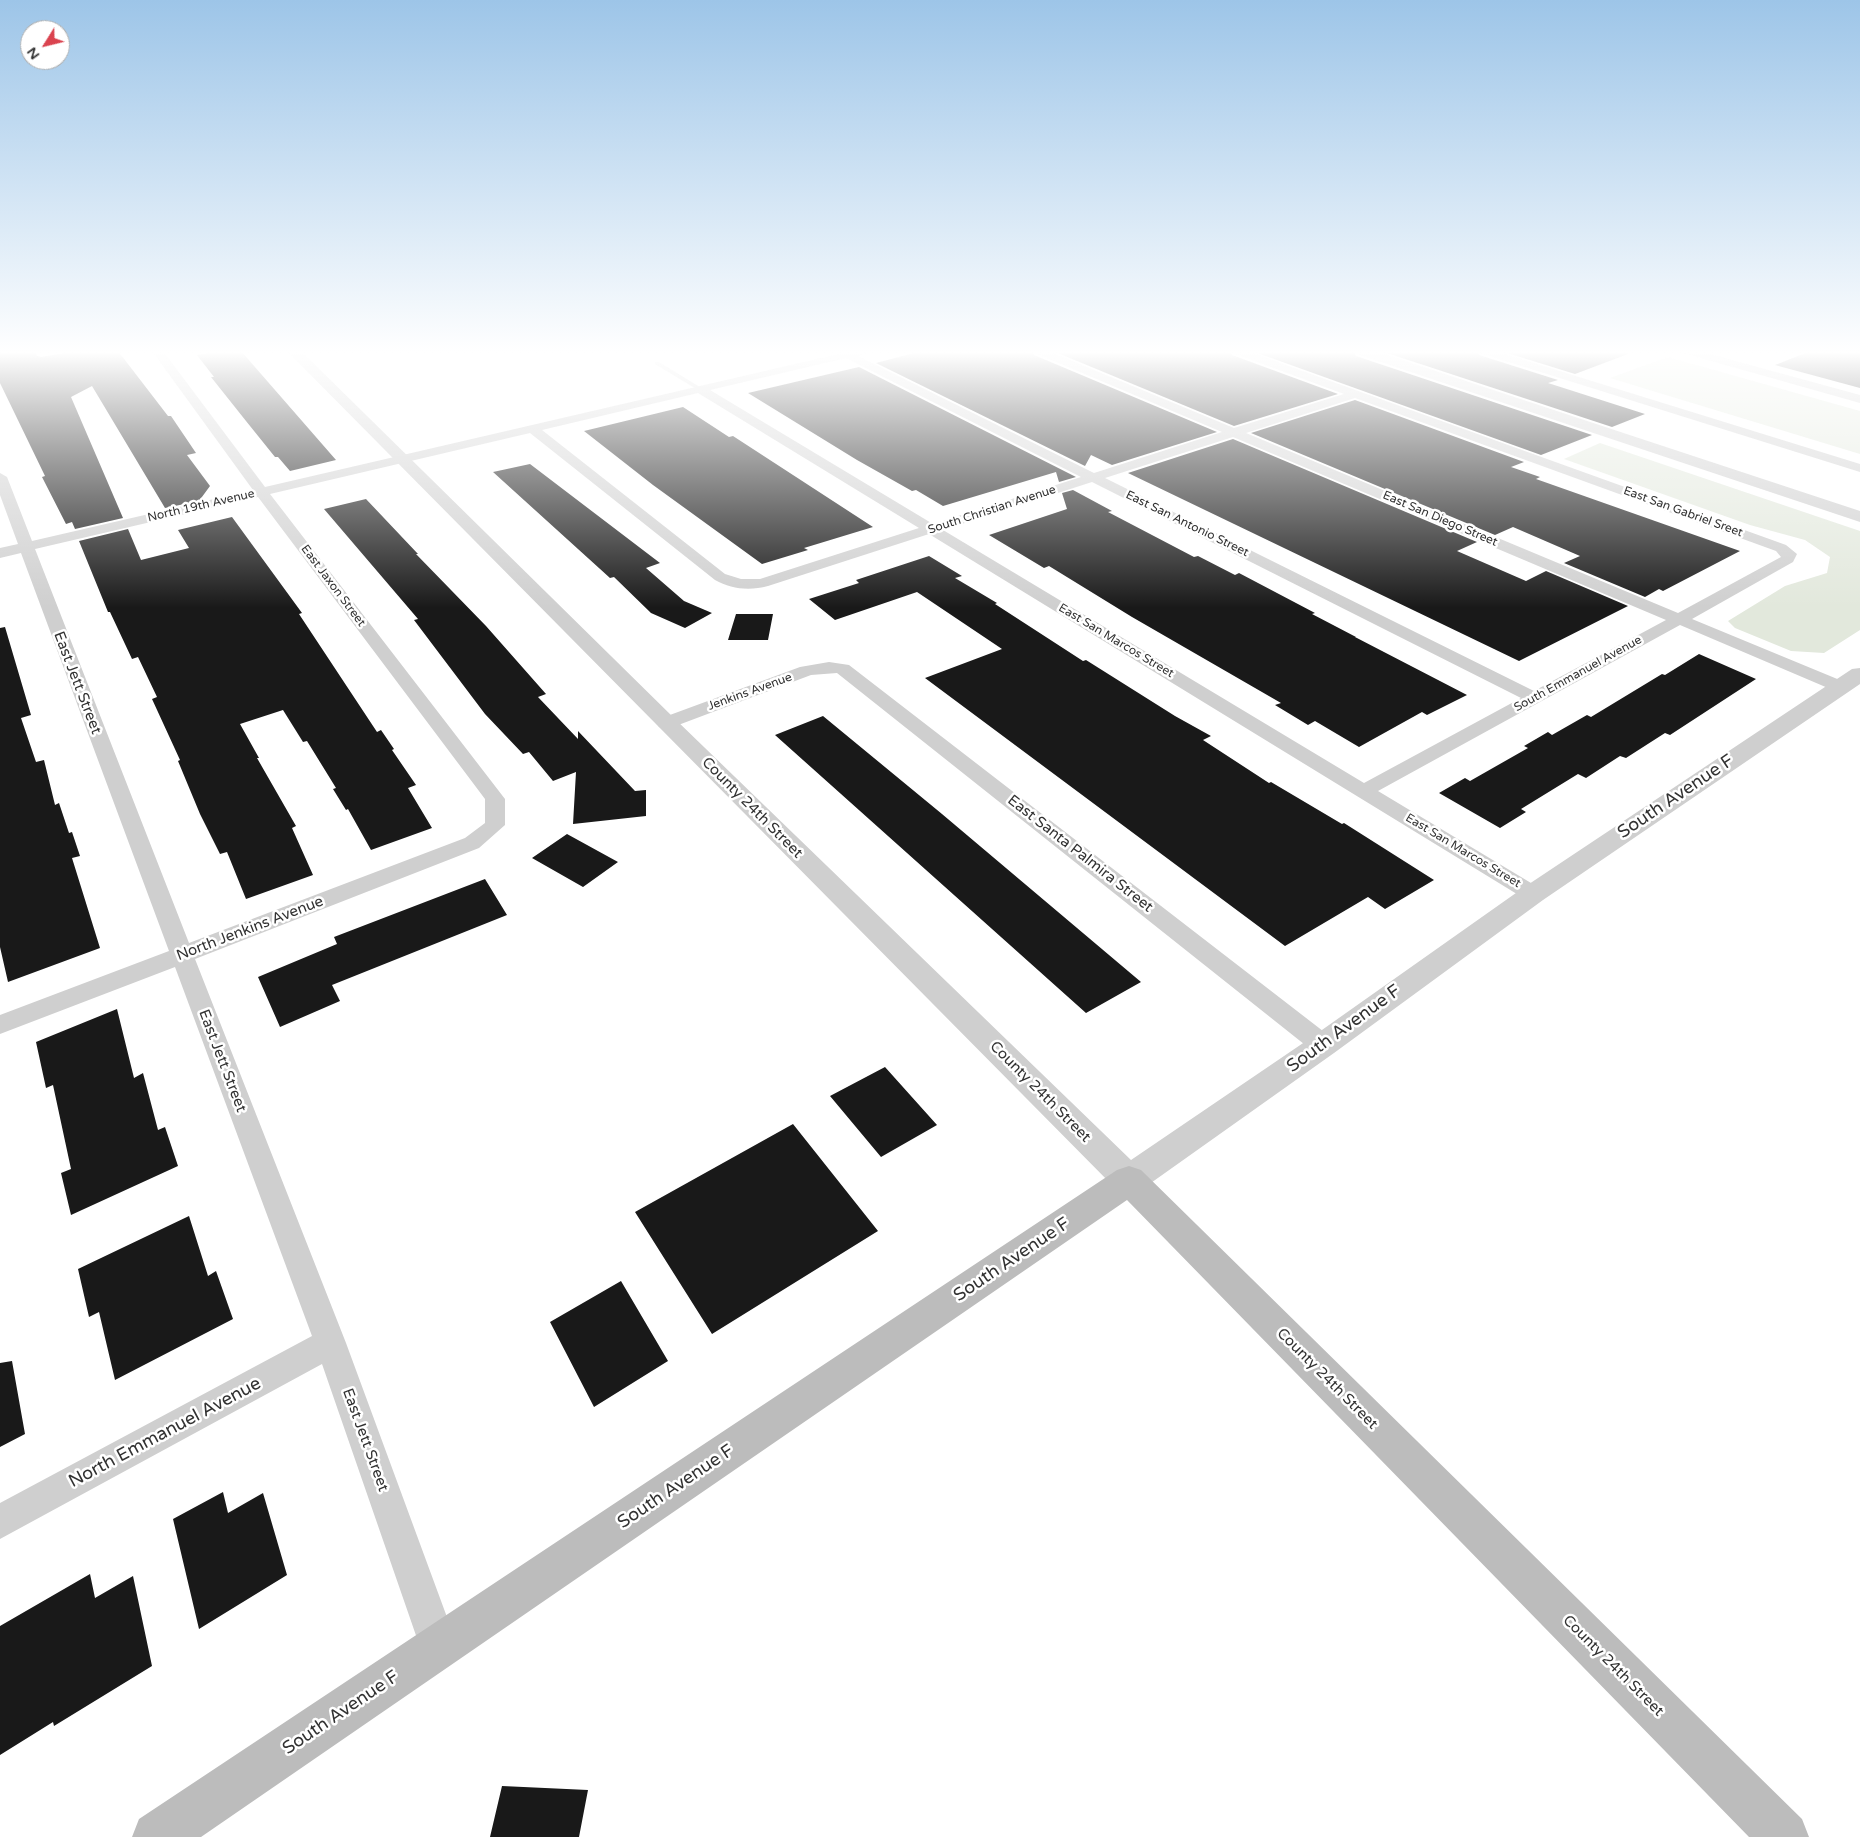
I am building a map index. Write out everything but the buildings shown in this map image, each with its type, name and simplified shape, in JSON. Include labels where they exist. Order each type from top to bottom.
[{"type":"main road","name":"South Avenue F","points":[[157,1837],[1129,1180]]},
{"type":"main road","name":"County 24th Street","points":[[1129,1180],[1784,1837]]},
{"type":"street","name":"East Jaxon Street","points":[[220,437],[495,799],[495,825]]},
{"type":"street","name":"County 24th Street","points":[[379,437],[1129,1180]]},
{"type":"street","name":"North 19th Avenue","points":[[0,553],[495,437]]},
{"type":"street","name":"South Christian Avenue","points":[[543,437],[720,578],[743,585],[762,584],[1219,437]]},
{"type":"street","name":"East San Marcos Street","points":[[779,437],[1533,894]]},
{"type":"street","name":"East San Antonio Street","points":[[1012,437],[1535,698]]},
{"type":"street","name":"East San Diego Street","points":[[1245,437],[1679,619],[1851,680]]},
{"type":"street","name":"East San Gabriel Sreet","points":[[1473,437],[1781,548],[1789,554]]},
{"type":"street","points":[[1619,437],[1860,517]]},
{"type":"street","points":[[1759,437],[1860,468]]},
{"type":"street","name":"East Jett Street","points":[[0,478],[330,1343],[439,1647]]},
{"type":"street","name":"South Emmanuel Avenue","points":[[1364,791],[1788,559],[1789,554]]},
{"type":"street","name":"Jenkins Avenue","points":[[666,723],[806,671],[836,666]]},
{"type":"street","name":"East Santa Palmira Street","points":[[836,666],[843,669],[1323,1044]]},
{"type":"street","name":"South Avenue F","points":[[1129,1180],[1533,894],[1851,680]]},
{"type":"street","name":"North Jenkins Avenue","points":[[0,1025],[472,843],[495,825]]},
{"type":"street","name":"North Emmanuel Avenue","points":[[0,1522],[330,1343]]},
{"type":"shaded area","points":[[1803,437],[1860,437],[1860,454]]},
{"type":"shaded area","points":[[1600,443],[1860,531],[1860,630],[1824,653],[1791,651],[1735,628],[1728,621],[1785,586],[1827,573],[1830,557],[1805,540],[1750,525],[1564,459]]}]
